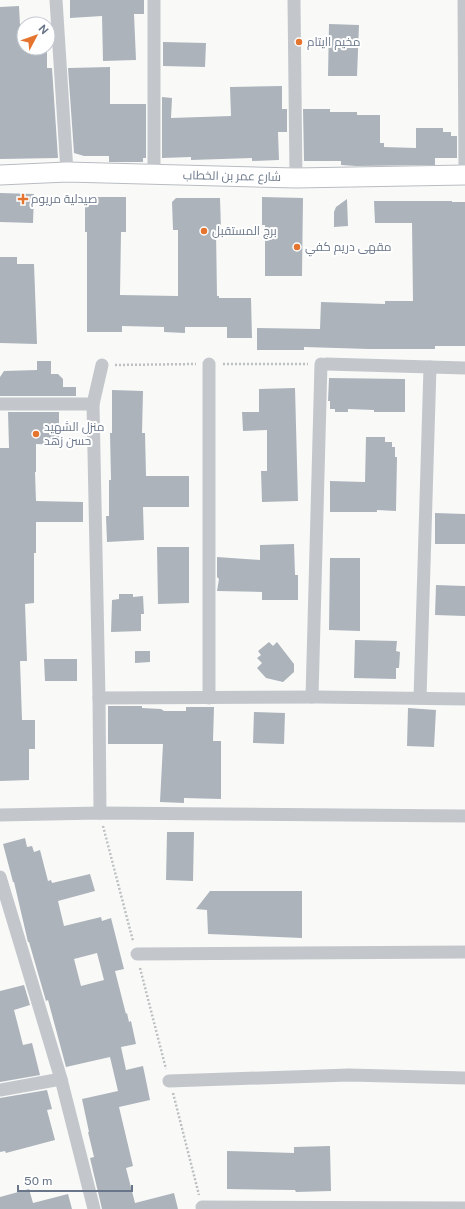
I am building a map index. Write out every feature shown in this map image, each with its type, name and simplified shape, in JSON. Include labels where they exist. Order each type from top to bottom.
[{"type":"street","points":[[56,0],[67,172]]},
{"type":"street","points":[[154,0],[154,174]]},
{"type":"street","points":[[294,0],[296,178]]},
{"type":"street","points":[[464,0],[465,175]]},
{"type":"street","name":"شارع عمر بن الخطاب","points":[[0,175],[67,172],[296,178],[465,175]]},
{"type":"street","points":[[209,364],[209,698]]},
{"type":"street","points":[[312,697],[324,364],[465,368]]},
{"type":"street","points":[[100,813],[93,404],[102,365]]},
{"type":"street","points":[[420,698],[430,367]]},
{"type":"street","points":[[0,404],[93,404]]},
{"type":"street","points":[[99,698],[312,697],[465,699]]},
{"type":"street","points":[[0,815],[100,813],[465,816]]},
{"type":"street","points":[[0,876],[61,1079],[94,1209]]},
{"type":"street","points":[[136,954],[465,952]]},
{"type":"street","points":[[170,1081],[349,1075],[465,1078]]},
{"type":"street","points":[[0,1090],[61,1079]]},
{"type":"street","points":[[202,1207],[465,1208]]},
{"type":"building","points":[[70,0],[144,0],[144,14],[134,14],[136,60],[103,61],[102,16],[70,18]]},
{"type":"building","points":[[19,6],[20,16],[16,16],[16,56],[47,56],[47,68],[52,68],[58,158],[0,159],[0,7]]},
{"type":"building","points":[[329,24],[359,25],[357,76],[328,76]]},
{"type":"building","points":[[163,42],[206,43],[205,67],[163,66]]},
{"type":"building","points":[[110,67],[110,104],[146,104],[146,158],[143,158],[143,162],[109,162],[109,156],[84,156],[74,153],[68,68]]},
{"type":"building","points":[[282,86],[282,109],[287,109],[287,132],[278,132],[279,160],[252,161],[252,158],[191,160],[191,157],[162,158],[162,97],[172,98],[171,118],[231,116],[230,87]]},
{"type":"building","points":[[303,109],[330,109],[330,112],[357,112],[357,115],[380,115],[380,143],[384,143],[384,147],[416,148],[416,128],[443,128],[443,132],[451,132],[451,136],[457,136],[457,158],[435,158],[435,165],[356,166],[341,165],[341,161],[304,161]]},
{"type":"building","points":[[0,193],[34,194],[33,223],[0,222]]},
{"type":"building","points":[[85,197],[126,197],[126,232],[121,232],[120,295],[178,296],[178,230],[173,230],[172,202],[176,198],[220,198],[221,230],[216,230],[217,296],[219,296],[219,298],[251,298],[252,338],[227,338],[227,327],[185,327],[185,333],[164,332],[164,327],[122,326],[122,332],[87,332],[87,232],[85,232]]},
{"type":"building","points":[[262,197],[303,198],[302,276],[265,276],[265,225],[262,225]]},
{"type":"building","points":[[347,199],[348,226],[334,227],[334,212],[336,207]]},
{"type":"building","points":[[374,201],[465,202],[465,346],[435,346],[435,349],[304,347],[304,350],[257,350],[257,328],[320,329],[321,302],[385,304],[385,301],[413,301],[412,223],[375,223]]},
{"type":"building","points":[[0,257],[17,257],[17,264],[34,264],[37,344],[0,343]]},
{"type":"building","points":[[37,361],[51,361],[51,374],[58,374],[63,379],[63,387],[76,387],[76,396],[0,396],[0,377],[4,371],[37,370]]},
{"type":"building","points":[[329,378],[405,379],[405,412],[374,412],[374,410],[348,409],[348,412],[335,412],[335,409],[330,409],[330,401],[328,401]]},
{"type":"building","points":[[295,388],[298,501],[262,502],[261,471],[267,471],[267,430],[243,431],[242,412],[259,412],[259,389]]},
{"type":"building","points":[[112,390],[143,391],[142,433],[145,433],[146,476],[189,476],[189,507],[143,507],[144,540],[107,542],[106,516],[109,516],[109,480],[111,480],[110,433],[112,433]]},
{"type":"building","points":[[8,412],[59,412],[59,445],[36,444],[36,501],[83,502],[83,522],[36,522],[36,553],[34,553],[34,603],[25,604],[27,661],[20,661],[22,720],[35,720],[35,749],[29,749],[29,780],[0,781],[0,448],[9,448]]},
{"type":"building","points":[[366,437],[385,437],[385,442],[392,442],[392,447],[395,447],[395,457],[397,457],[396,511],[377,510],[377,512],[330,512],[330,481],[365,482]]},
{"type":"building","points":[[435,513],[465,514],[465,544],[435,544]]},
{"type":"building","points":[[294,544],[295,575],[298,575],[298,600],[262,600],[262,592],[217,591],[219,579],[217,577],[217,557],[260,560],[260,545]]},
{"type":"building","points":[[157,547],[189,547],[189,603],[158,604]]},
{"type":"building","points":[[330,558],[360,558],[360,631],[329,630]]},
{"type":"building","points":[[436,585],[465,586],[465,616],[435,615]]},
{"type":"building","points":[[119,594],[133,594],[133,597],[143,596],[144,614],[141,614],[141,631],[111,632],[112,600],[119,599]]},
{"type":"building","points":[[355,640],[397,641],[396,651],[400,652],[399,668],[396,668],[396,679],[354,678]]},
{"type":"building","points":[[269,642],[273,646],[277,642],[294,664],[294,672],[283,682],[266,678],[257,668],[262,663],[257,658],[261,655],[258,651]]},
{"type":"building","points":[[135,651],[150,651],[150,662],[135,663]]},
{"type":"building","points":[[44,659],[77,659],[77,681],[45,681]]},
{"type":"building","points":[[108,706],[142,706],[142,708],[161,709],[164,711],[186,711],[186,707],[214,707],[213,741],[221,741],[221,799],[184,798],[184,803],[160,802],[163,744],[108,744]]},
{"type":"building","points":[[408,708],[436,710],[434,747],[407,746]]},
{"type":"building","points":[[254,712],[285,713],[284,744],[253,743]]},
{"type":"building","points":[[167,832],[194,832],[193,881],[166,880]]},
{"type":"building","points":[[25,838],[27,847],[32,846],[34,852],[40,850],[48,881],[51,880],[52,883],[90,874],[95,891],[58,901],[64,926],[101,917],[102,921],[111,918],[124,969],[115,971],[126,1014],[127,1013],[129,1022],[131,1021],[136,1044],[121,1047],[126,1070],[143,1066],[150,1100],[119,1107],[133,1166],[126,1168],[135,1203],[174,1193],[178,1209],[102,1209],[90,1158],[94,1157],[82,1099],[118,1091],[110,1057],[66,1067],[48,1000],[46,1001],[28,942],[14,882],[3,844]],"holes":[[[97,953],[104,980],[81,986],[74,959]]]},
{"type":"building","points":[[210,891],[302,891],[302,938],[208,934],[207,910],[196,909]]},
{"type":"building","points":[[24,985],[30,1005],[14,1010],[23,1045],[32,1043],[40,1075],[0,1082],[0,991]]},
{"type":"building","points":[[47,1090],[52,1109],[47,1110],[55,1140],[6,1153],[5,1151],[0,1152],[0,1098]]},
{"type":"building","points":[[330,1146],[331,1191],[296,1192],[295,1190],[227,1189],[227,1151],[294,1153],[294,1147]]},
{"type":"building","points":[[29,1189],[33,1203],[68,1194],[72,1209],[0,1209],[0,1197]]},
{"type":"place","name":"مخيم اايتام","points":[[299,42]]},
{"type":"place","name":"صيدلية مريوم","points":[[23,199]]},
{"type":"place","name":"برج المستقبل","points":[[204,231]]},
{"type":"place","name":"مقهى دريم كفي","points":[[297,247]]},
{"type":"place","name":"منزل الشهيد حسن زهد","points":[[36,434]]}]
